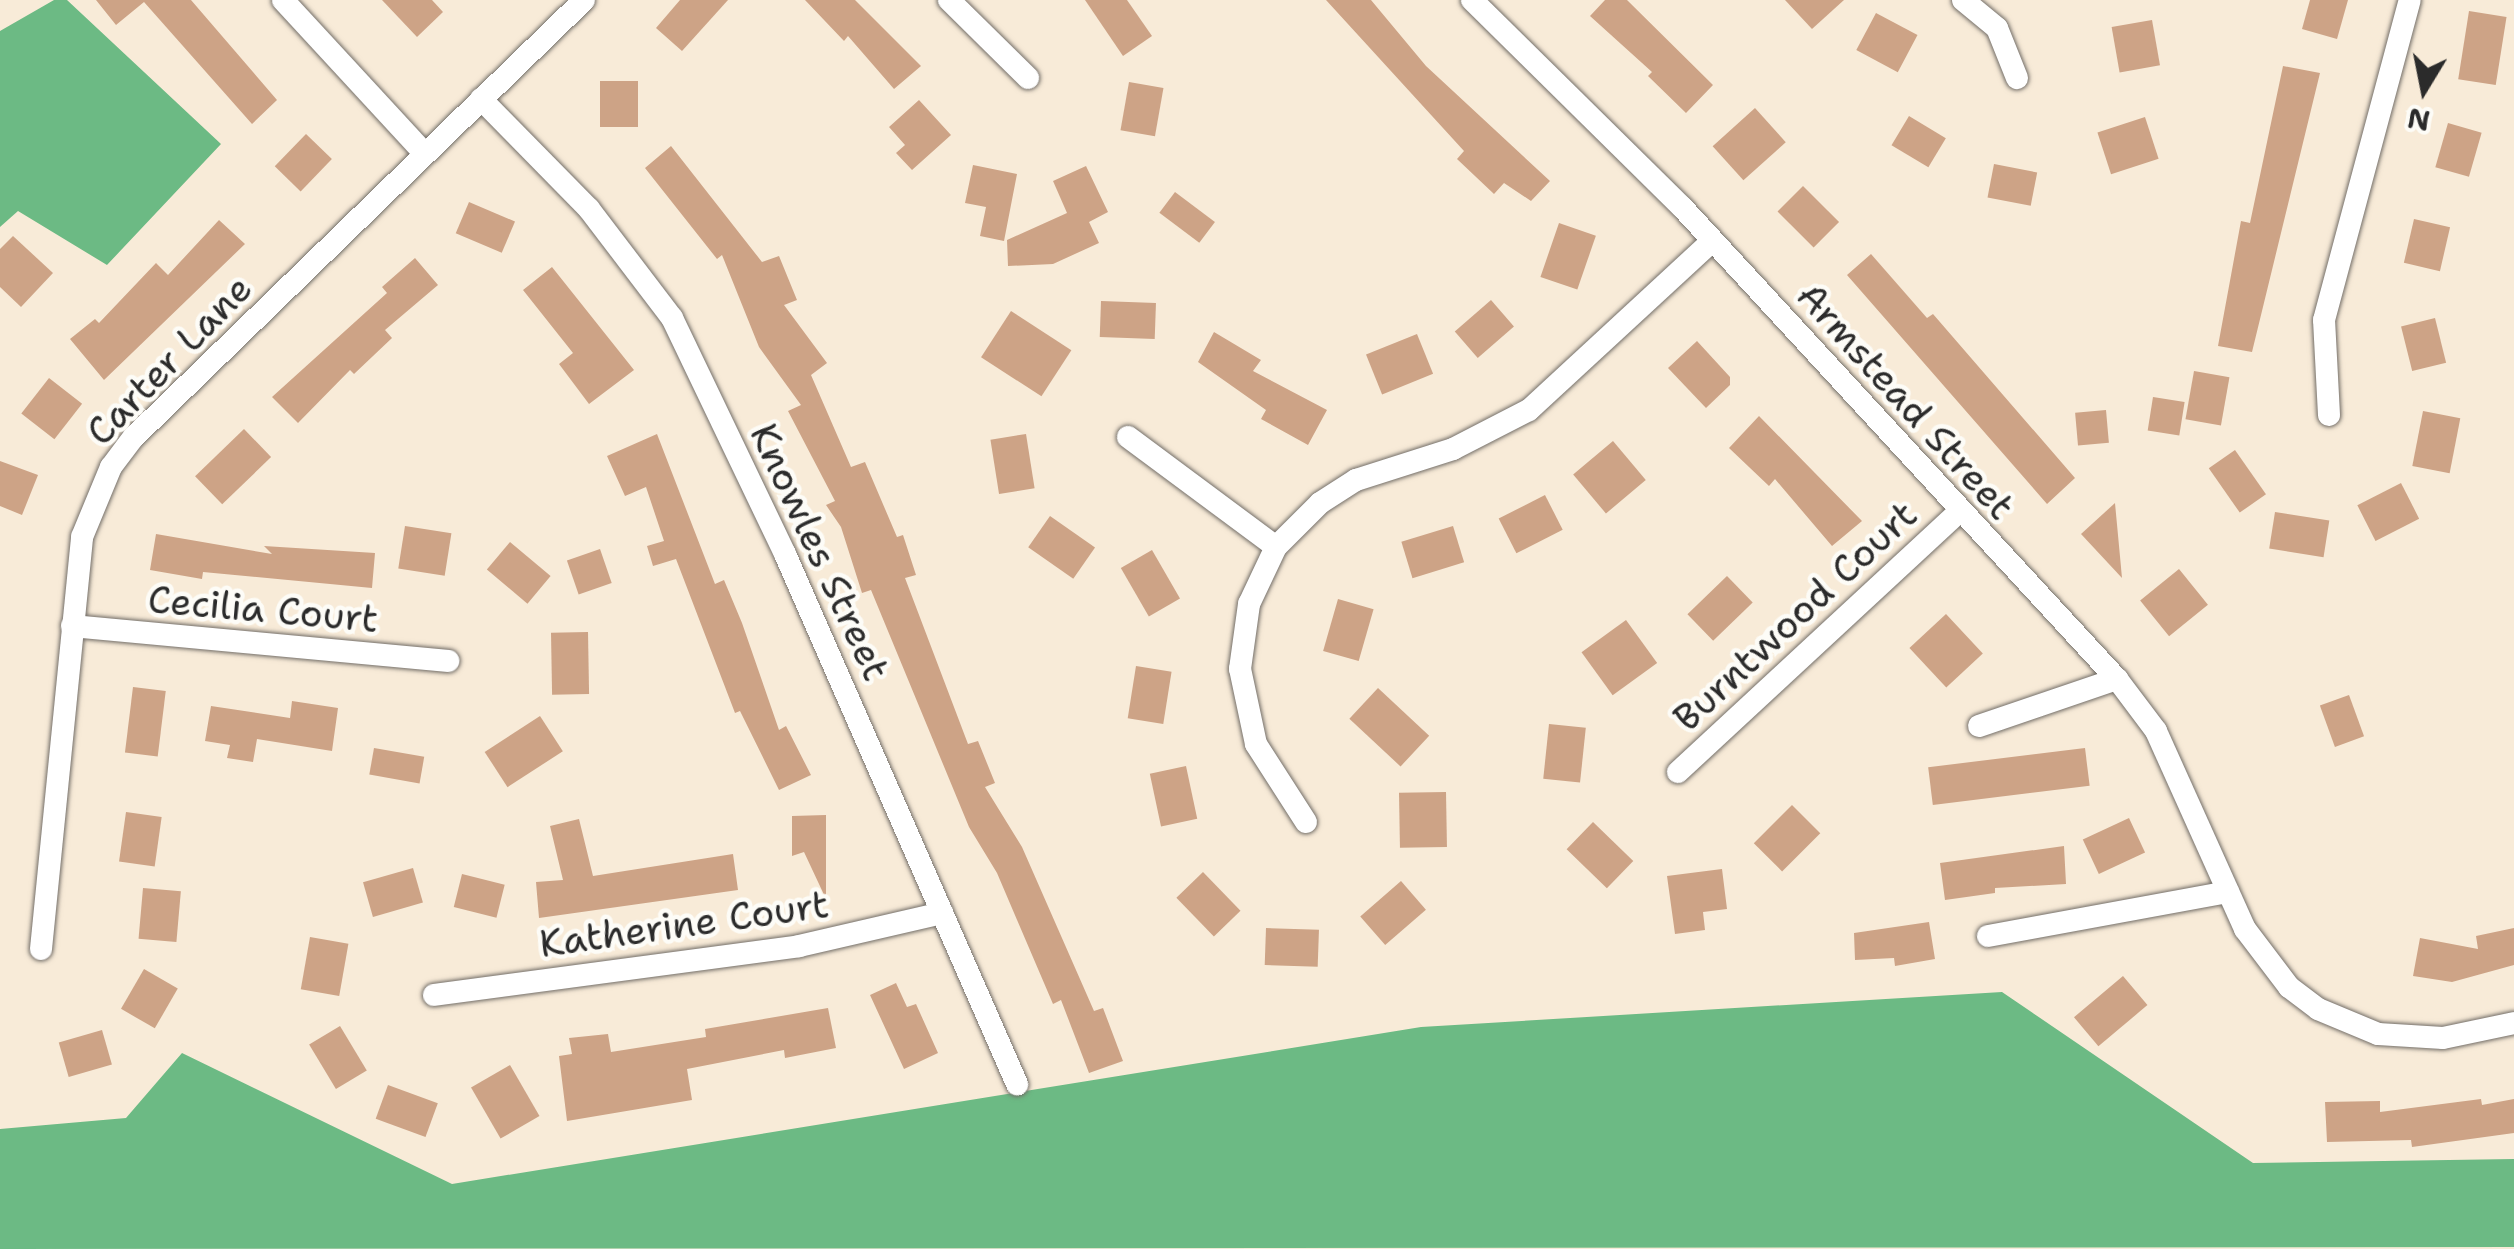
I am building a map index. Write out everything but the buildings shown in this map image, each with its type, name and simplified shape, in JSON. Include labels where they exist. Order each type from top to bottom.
[{"type":"street","points":[[283,0],[425,154]]},
{"type":"street","name":"Carter Lane","points":[[40,949],[82,537],[111,467],[584,0]]},
{"type":"street","points":[[950,0],[1028,78]]},
{"type":"street","name":"Armstead Street","points":[[1472,0],[1712,241],[1958,512],[2117,679],[2156,731],[2228,892],[2265,960],[2289,987],[2344,1022],[2414,1039],[2514,1023]]},
{"type":"street","points":[[1963,0],[1998,28],[2017,78]]},
{"type":"street","points":[[2330,415],[2324,320],[2410,0]]},
{"type":"street","name":"Knowles Street","points":[[482,99],[589,209],[672,318],[785,554],[1017,1084]]},
{"type":"street","points":[[1306,822],[1256,744],[1242,688],[1249,604],[1276,546],[1320,503],[1356,480],[1453,449],[1529,410],[1712,241]]},
{"type":"street","points":[[1128,437],[1276,546]]},
{"type":"street","name":"Burntwood Court","points":[[1678,772],[1958,512]]},
{"type":"street","name":"Cecilia Court","points":[[72,626],[448,661]]},
{"type":"street","points":[[1979,726],[2117,679]]},
{"type":"street","points":[[1988,936],[2228,892]]},
{"type":"street","name":"Katherine Court","points":[[434,994],[799,946],[942,913]]},
{"type":"green space","points":[[54,0],[67,0],[221,144],[107,265],[18,211],[0,227],[0,31]]},
{"type":"green space","points":[[2002,992],[2253,1163],[2514,1159],[2514,1247],[0,1249],[0,1129],[126,1118],[182,1053],[452,1184],[1421,1027]]}]
